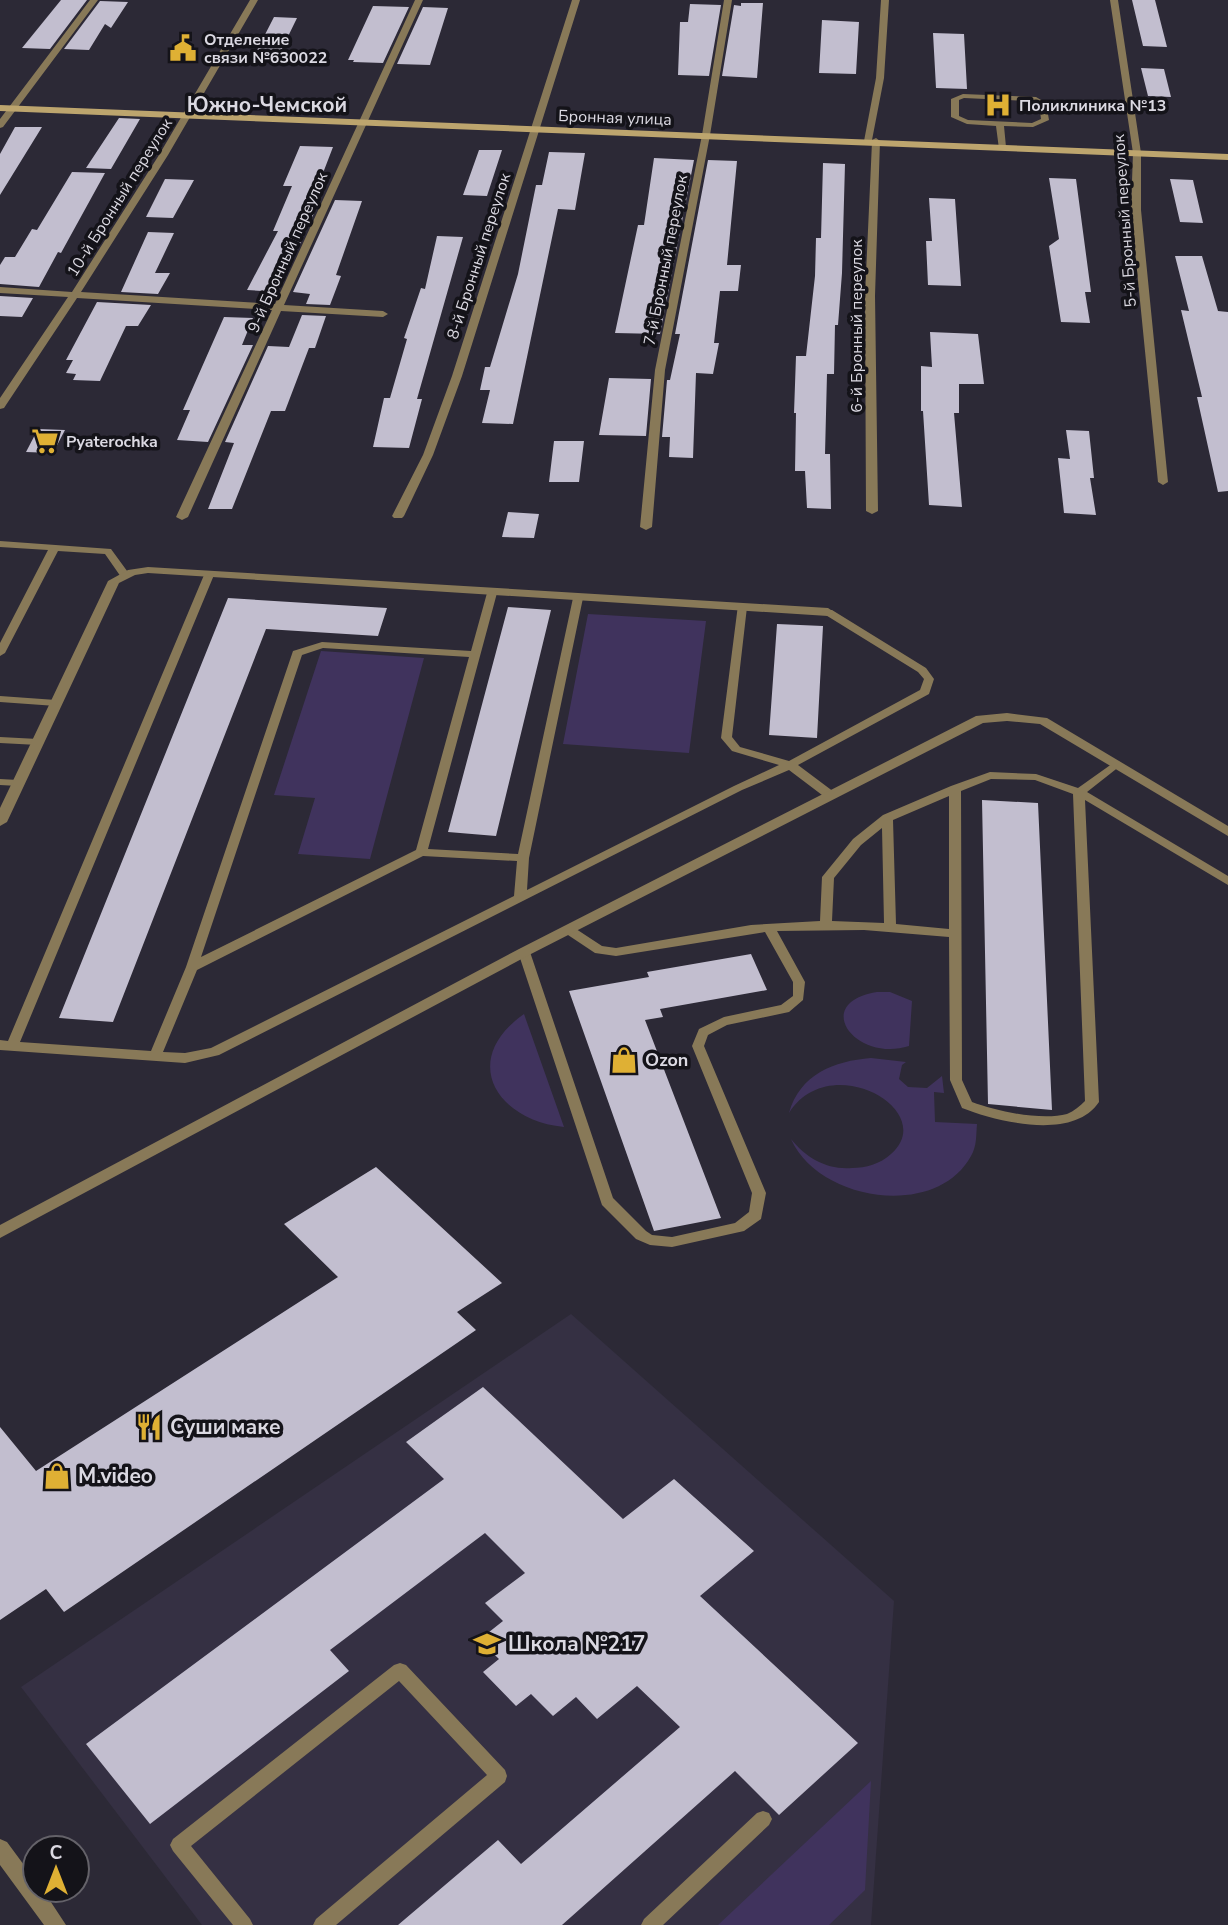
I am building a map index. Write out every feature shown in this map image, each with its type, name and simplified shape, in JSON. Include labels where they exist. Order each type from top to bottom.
[{"type":"street","points":[[0,125],[94,0]]},
{"type":"street","name":"10-й Бронный переулок","points":[[0,405],[76,295],[191,114],[254,0]]},
{"type":"street","name":"9-й Бронный переулок","points":[[182,517],[419,0]]},
{"type":"street","name":"8-й Бронный переулок","points":[[398,516],[428,455],[457,376],[576,0]]},
{"type":"street","name":"7-й Бронный переулок","points":[[646,527],[660,370],[706,135],[728,0]]},
{"type":"street","name":"6-й Бронный переулок","points":[[872,512],[872,141],[880,78],[885,0]]},
{"type":"street","name":"5-й Бронный переулок","points":[[1114,0],[1137,153],[1136,210],[1163,482]]},
{"type":"street","name":"Бронная улица","points":[[0,108],[1228,157]]},
{"type":"street","points":[[0,290],[383,314]]},
{"type":"street","points":[[0,822],[114,581],[125,575],[148,570],[828,612]]},
{"type":"street","points":[[0,1231],[524,952],[980,719],[1007,717],[1043,721],[1228,832]]},
{"type":"street","points":[[0,1849],[57,1925]]},
{"type":"lane","points":[[963,96],[1019,98],[1042,103],[1045,120],[1033,125],[1000,124],[967,122],[955,117],[955,99],[963,96]]},
{"type":"lane","points":[[1000,124],[1002,147]]},
{"type":"lane","points":[[0,544],[108,551],[125,575]]},
{"type":"lane","points":[[0,653],[55,547]]},
{"type":"lane","points":[[209,575],[6,1045],[185,1058],[214,1052],[790,765],[925,692],[929,679],[922,670],[828,612]]},
{"type":"lane","points":[[421,852],[492,593]]},
{"type":"lane","points":[[520,899],[523,858],[578,598]]},
{"type":"lane","points":[[742,607],[726,738],[736,749],[790,765],[830,795]]},
{"type":"lane","points":[[155,1056],[192,967],[298,653],[322,645],[475,654]]},
{"type":"lane","points":[[0,699],[56,703]]},
{"type":"lane","points":[[0,740],[38,742]]},
{"type":"lane","points":[[1079,792],[1116,764]]},
{"type":"lane","points":[[826,925],[828,877],[857,842],[887,818],[990,775],[1037,778],[1079,792],[1228,881]]},
{"type":"lane","points":[[0,782],[18,783]]},
{"type":"lane","points":[[955,788],[956,1080],[967,1105],[990,1115],[1064,1120],[1084,1112],[1092,1102],[1079,792]]},
{"type":"lane","points":[[887,818],[890,927]]},
{"type":"lane","points":[[192,967],[421,852],[523,858]]},
{"type":"lane","points":[[569,930],[599,950],[616,952],[769,927],[890,927],[957,934]]},
{"type":"lane","points":[[524,952],[607,1200],[641,1235],[650,1240],[671,1242],[739,1227],[756,1215],[758,1193],[698,1045],[703,1032],[724,1021],[785,1009],[799,997],[799,982],[769,927]]},
{"type":"lane","points":[[244,1925],[179,1845],[400,1670],[499,1776],[322,1925]]},
{"type":"lane","points":[[650,1925],[763,1819]]},
{"type":"shaded area","points":[[588,614],[706,621],[689,753],[563,744]]},
{"type":"shaded area","points":[[321,651],[424,658],[370,859],[298,854],[315,798],[274,795]]},
{"type":"shaded area","points":[[877,992],[890,992],[912,1001],[909,1046],[890,1049],[872,1046],[848,1030],[844,1018],[846,1007],[857,998]]},
{"type":"shaded area","points":[[524,1014],[564,1127],[540,1122],[520,1113],[504,1100],[494,1085],[490,1068],[493,1050],[504,1032]]},
{"type":"shaded area","points":[[871,1058],[906,1062],[902,1065],[899,1079],[908,1087],[927,1088],[942,1076],[944,1093],[934,1092],[935,1122],[977,1124],[971,1156],[954,1176],[932,1189],[906,1195],[878,1195],[851,1188],[826,1177],[805,1160],[791,1139],[803,1152],[834,1167],[868,1166],[891,1154],[902,1137],[902,1120],[891,1105],[874,1093],[852,1086],[829,1086],[807,1094],[789,1113],[801,1088],[820,1072],[844,1062]]},
{"type":"shaded area","name":"Школа №217","points":[[571,1314],[894,1601],[871,1925],[202,1925],[21,1687]]},
{"type":"shaded area","points":[[871,1781],[865,1890],[829,1925],[718,1925]]},
{"type":"building","points":[[61,0],[87,0],[50,49],[22,48]]},
{"type":"building","points":[[1132,0],[1155,0],[1167,47],[1143,46]]},
{"type":"building","points":[[100,1],[128,2],[111,28],[105,24],[89,50],[64,49]]},
{"type":"building","points":[[741,3],[763,3],[757,78],[722,76],[734,5],[741,6]]},
{"type":"building","points":[[690,4],[721,5],[709,76],[678,75],[680,22],[688,22]]},
{"type":"building","points":[[373,6],[409,7],[383,63],[348,60]]},
{"type":"building","points":[[423,7],[448,8],[430,65],[397,64]]},
{"type":"building","points":[[274,17],[297,18],[277,59],[253,58]]},
{"type":"building","points":[[822,20],[859,22],[856,74],[819,73]]},
{"type":"building","points":[[933,33],[964,34],[967,89],[936,88]]},
{"type":"building","points":[[1141,68],[1164,69],[1171,97],[1148,96]]},
{"type":"building","points":[[119,118],[140,119],[111,169],[86,168]]},
{"type":"building","points":[[15,127],[42,127],[0,195],[0,154]]},
{"type":"building","points":[[300,146],[333,147],[313,199],[320,200],[278,292],[247,290],[278,231],[273,231],[292,186],[283,186]]},
{"type":"building","points":[[479,150],[502,150],[487,196],[463,195]]},
{"type":"building","points":[[549,152],[585,153],[575,210],[558,209],[513,424],[482,423],[490,390],[480,390],[485,367],[490,367],[518,274],[536,185],[542,185]]},
{"type":"building","points":[[654,158],[694,160],[660,334],[615,333],[638,225],[644,225]]},
{"type":"building","points":[[708,160],[737,161],[727,265],[741,265],[738,291],[720,291],[714,343],[719,343],[713,374],[696,373],[693,458],[669,457],[670,437],[662,437],[667,380],[670,380],[680,334],[675,334]]},
{"type":"building","points":[[823,163],[845,164],[842,273],[838,325],[835,325],[834,374],[827,374],[825,454],[830,454],[831,509],[807,508],[805,471],[795,471],[796,356],[806,356],[815,276],[816,238],[821,238]]},
{"type":"building","points":[[72,172],[105,173],[61,253],[58,252],[39,287],[0,284],[0,265],[5,257],[15,257],[32,229],[37,230]]},
{"type":"building","points":[[1049,178],[1076,179],[1091,292],[1085,292],[1090,323],[1061,322],[1049,246],[1059,239]]},
{"type":"building","points":[[165,179],[194,180],[173,218],[146,217]]},
{"type":"building","points":[[1170,179],[1193,180],[1203,223],[1180,222]]},
{"type":"building","points":[[929,198],[955,199],[961,286],[928,285],[926,241],[932,241]]},
{"type":"building","points":[[335,200],[362,201],[336,275],[341,276],[330,305],[306,304],[310,294],[293,292]]},
{"type":"building","points":[[148,232],[174,233],[155,273],[170,273],[158,294],[121,292]]},
{"type":"building","points":[[437,236],[463,237],[417,399],[422,399],[409,448],[373,447],[384,398],[390,398],[407,339],[404,338],[421,288],[425,289]]},
{"type":"building","points":[[1175,256],[1202,256],[1218,311],[1228,312],[1228,491],[1218,492],[1197,397],[1202,397],[1181,310],[1189,311]]},
{"type":"building","points":[[0,296],[33,298],[22,317],[0,316]]},
{"type":"building","points":[[97,302],[151,305],[138,326],[126,326],[100,381],[73,380],[76,374],[66,373],[73,360],[66,360]]},
{"type":"building","points":[[302,315],[326,316],[315,348],[309,348],[285,411],[271,411],[232,509],[208,509],[234,443],[225,442],[268,346],[289,347]]},
{"type":"building","points":[[224,317],[253,318],[242,345],[253,345],[208,442],[177,440],[190,410],[183,410]]},
{"type":"building","points":[[930,332],[978,334],[984,384],[959,384],[959,413],[954,413],[962,507],[929,505],[921,411],[921,366],[932,367]]},
{"type":"building","points":[[609,378],[651,379],[646,436],[599,435]]},
{"type":"building","points":[[38,429],[65,430],[53,453],[26,452]]},
{"type":"building","points":[[1066,430],[1089,431],[1094,478],[1090,478],[1096,515],[1064,513],[1058,458],[1070,459]]},
{"type":"building","points":[[554,441],[584,441],[579,482],[549,482]]},
{"type":"building","points":[[508,512],[539,514],[534,538],[502,537]]},
{"type":"building","points":[[228,598],[387,608],[378,636],[266,629],[113,1022],[59,1018]]},
{"type":"building","points":[[508,607],[551,610],[496,836],[448,832]]},
{"type":"building","points":[[777,624],[823,626],[817,738],[769,735]]},
{"type":"building","points":[[982,800],[1038,803],[1052,1110],[988,1104]]},
{"type":"building","points":[[751,954],[767,990],[660,1009],[663,1017],[645,1020],[721,1218],[654,1231],[569,991],[649,977],[647,972]]},
{"type":"building","points":[[376,1167],[502,1283],[457,1312],[476,1330],[64,1612],[46,1589],[0,1620],[0,1427],[36,1471],[338,1277],[284,1224]]},
{"type":"building","points":[[483,1387],[623,1519],[674,1479],[754,1551],[700,1596],[858,1743],[779,1815],[735,1771],[562,1925],[398,1925],[498,1840],[521,1864],[680,1727],[637,1686],[597,1719],[576,1697],[553,1716],[531,1694],[516,1706],[483,1672],[499,1659],[479,1640],[503,1621],[485,1603],[525,1573],[485,1533],[330,1650],[349,1671],[150,1824],[86,1744],[444,1479],[406,1442]]},
{"type":"place","name":"Отделение связи №630022","points":[[183,48]]},
{"type":"place","name":"Поликлиника №13","points":[[998,105]]},
{"type":"place","name":"Pyaterochka","points":[[45,441]]},
{"type":"place","name":"Ozon","points":[[624,1060]]},
{"type":"place","name":"Суши маке","points":[[149,1427]]},
{"type":"place","name":"M.video","points":[[57,1476]]},
{"type":"place","name":"Школа №217","points":[[487,1644]]},
{"type":"district","name":"Южно-Чемской","points":[[267,105]]}]
